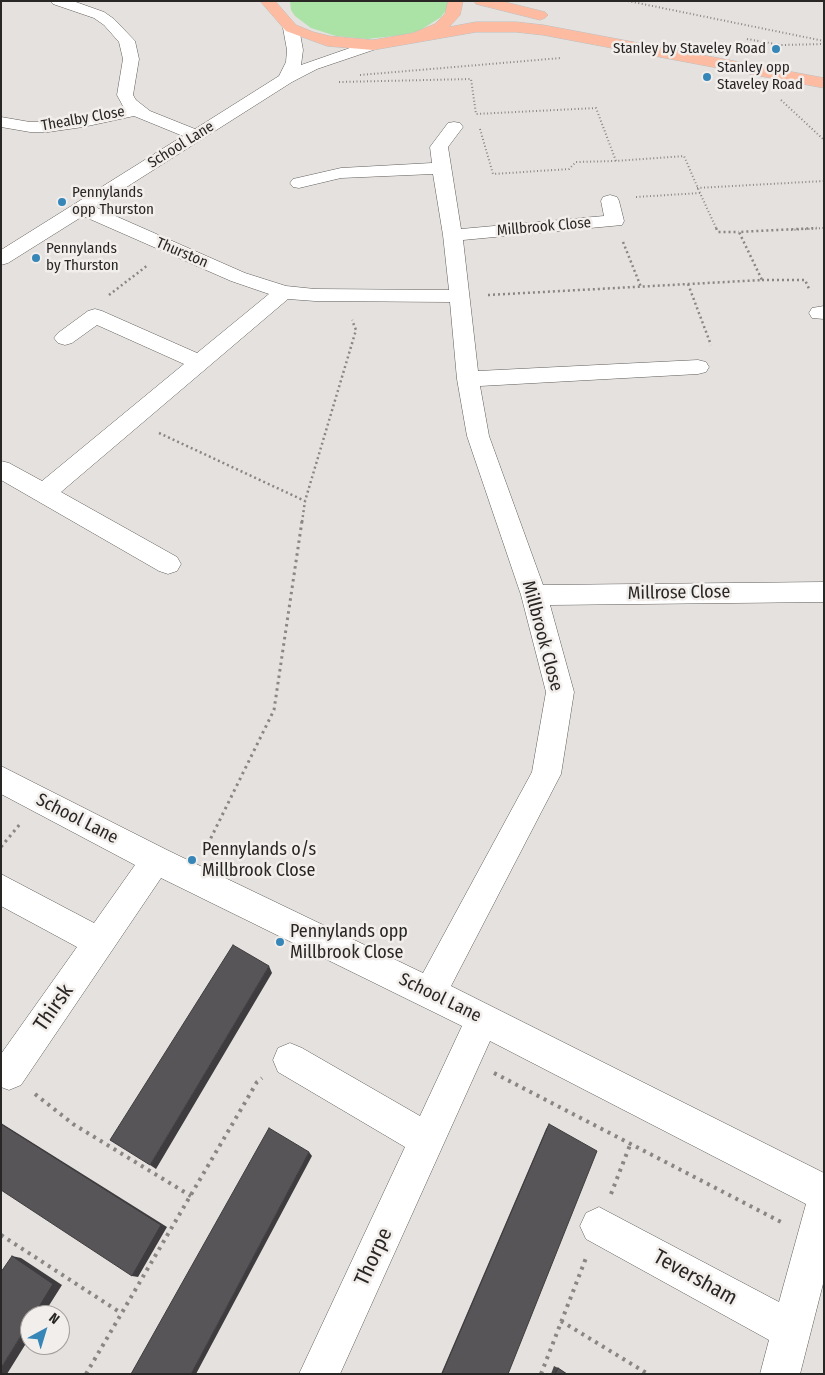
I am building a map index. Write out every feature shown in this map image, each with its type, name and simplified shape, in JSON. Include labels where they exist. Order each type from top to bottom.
[{"type":"main road","points":[[266,1],[278,8],[292,28],[327,41],[350,44],[400,41],[476,27],[516,27],[752,62],[824,68]]},
{"type":"main road","points":[[419,36],[440,27],[452,15],[456,1]]},
{"type":"main road","points":[[481,1],[511,10],[752,62],[824,83]]},
{"type":"street","points":[[58,1],[99,15],[109,22],[127,41],[131,59],[125,95],[129,103],[136,110],[196,135]]},
{"type":"street","points":[[286,80],[294,62],[295,50],[292,28]]},
{"type":"street","name":"School Lane","points":[[1,259],[286,80],[311,66],[373,44]]},
{"type":"street","name":"Thealby Close","points":[[1,122],[30,127],[48,127],[83,122],[136,110]]},
{"type":"street","name":"Millbrook Close","points":[[430,993],[546,774],[560,692],[534,595],[478,436],[468,378],[453,235],[440,168],[439,147],[454,127]]},
{"type":"street","points":[[299,183],[341,172],[440,168]]},
{"type":"street","name":"Millbrook Close","points":[[453,235],[615,220],[610,201]]},
{"type":"street","name":"Thurston","points":[[81,208],[238,277],[284,292],[344,296],[460,296]]},
{"type":"street","points":[[43,494],[284,292]]},
{"type":"street","points":[[65,338],[95,316],[200,363]]},
{"type":"street","points":[[468,378],[698,367]]},
{"type":"street","points":[[1,469],[168,564]]},
{"type":"street","name":"Millrose Close","points":[[534,595],[824,592]]},
{"type":"street","name":"School Lane","points":[[1,779],[156,860],[483,1019],[824,1193]]},
{"type":"street","name":"Thirsk","points":[[9,1073],[156,860]]},
{"type":"street","points":[[1,889],[100,943]]},
{"type":"street","name":"Thorpe","points":[[319,1374],[483,1019]]},
{"type":"street","points":[[290,1060],[428,1140]]},
{"type":"street","points":[[780,1374],[819,1223]]},
{"type":"street","name":"Teversham","points":[[599,1226],[791,1330]]},
{"type":"path","points":[[628,1],[824,42]]},
{"type":"path","points":[[747,39],[781,46],[824,42]]},
{"type":"path","points":[[355,76],[566,58]]},
{"type":"path","points":[[331,82],[471,79],[476,114],[493,174],[569,169],[576,162],[684,156],[718,232],[824,228]]},
{"type":"path","points":[[776,97],[792,108],[824,140]]},
{"type":"path","points":[[454,127],[476,114],[596,108],[616,161]]},
{"type":"path","points":[[697,188],[824,181]]},
{"type":"path","points":[[610,201],[609,198],[700,193]]},
{"type":"path","points":[[615,220],[641,287]]},
{"type":"path","points":[[739,232],[762,280]]},
{"type":"path","points":[[95,316],[95,306],[170,248]]},
{"type":"path","points":[[460,296],[762,280],[805,280],[821,312]]},
{"type":"path","points":[[688,284],[714,353],[698,367]]},
{"type":"path","points":[[192,877],[274,710],[305,501],[356,330],[344,296]]},
{"type":"path","points":[[132,420],[305,501]]},
{"type":"path","points":[[464,1058],[819,1223]]},
{"type":"path","points":[[86,1374],[257,1082],[290,1060]]},
{"type":"path","points":[[9,1073],[73,1124],[191,1196]]},
{"type":"path","points":[[1,1234],[122,1313]]},
{"type":"path","points":[[561,1321],[648,1374]]},
{"type":"green space","points":[[290,1],[448,1],[447,9],[441,17],[419,31],[403,35],[367,39],[336,36],[311,28],[295,16],[291,10]]},
{"type":"building","points":[[233,945],[269,966],[150,1165],[110,1140]]},
{"type":"building","points":[[1,1124],[161,1225],[132,1276],[1,1190]]},
{"type":"building","points":[[549,1124],[597,1151],[508,1374],[442,1374]]},
{"type":"building","points":[[269,1128],[309,1152],[191,1374],[131,1374]]},
{"type":"building","points":[[12,1256],[53,1284],[40,1305],[20,1305],[20,1337],[1,1368],[1,1272]]},
{"type":"building","points":[[558,1368],[567,1374],[555,1374]]},
{"type":"place","name":"Stanley by Staveley Road","points":[[776,49]]},
{"type":"place","name":"Stanley opp Staveley Road","points":[[707,77]]},
{"type":"place","name":"Pennylands opp Thurston","points":[[62,202]]},
{"type":"place","name":"Pennylands by Thurston","points":[[36,258]]},
{"type":"place","name":"Pennylands o/s Millbrook Close","points":[[192,860]]},
{"type":"place","name":"Pennylands opp Millbrook Close","points":[[280,942]]}]
